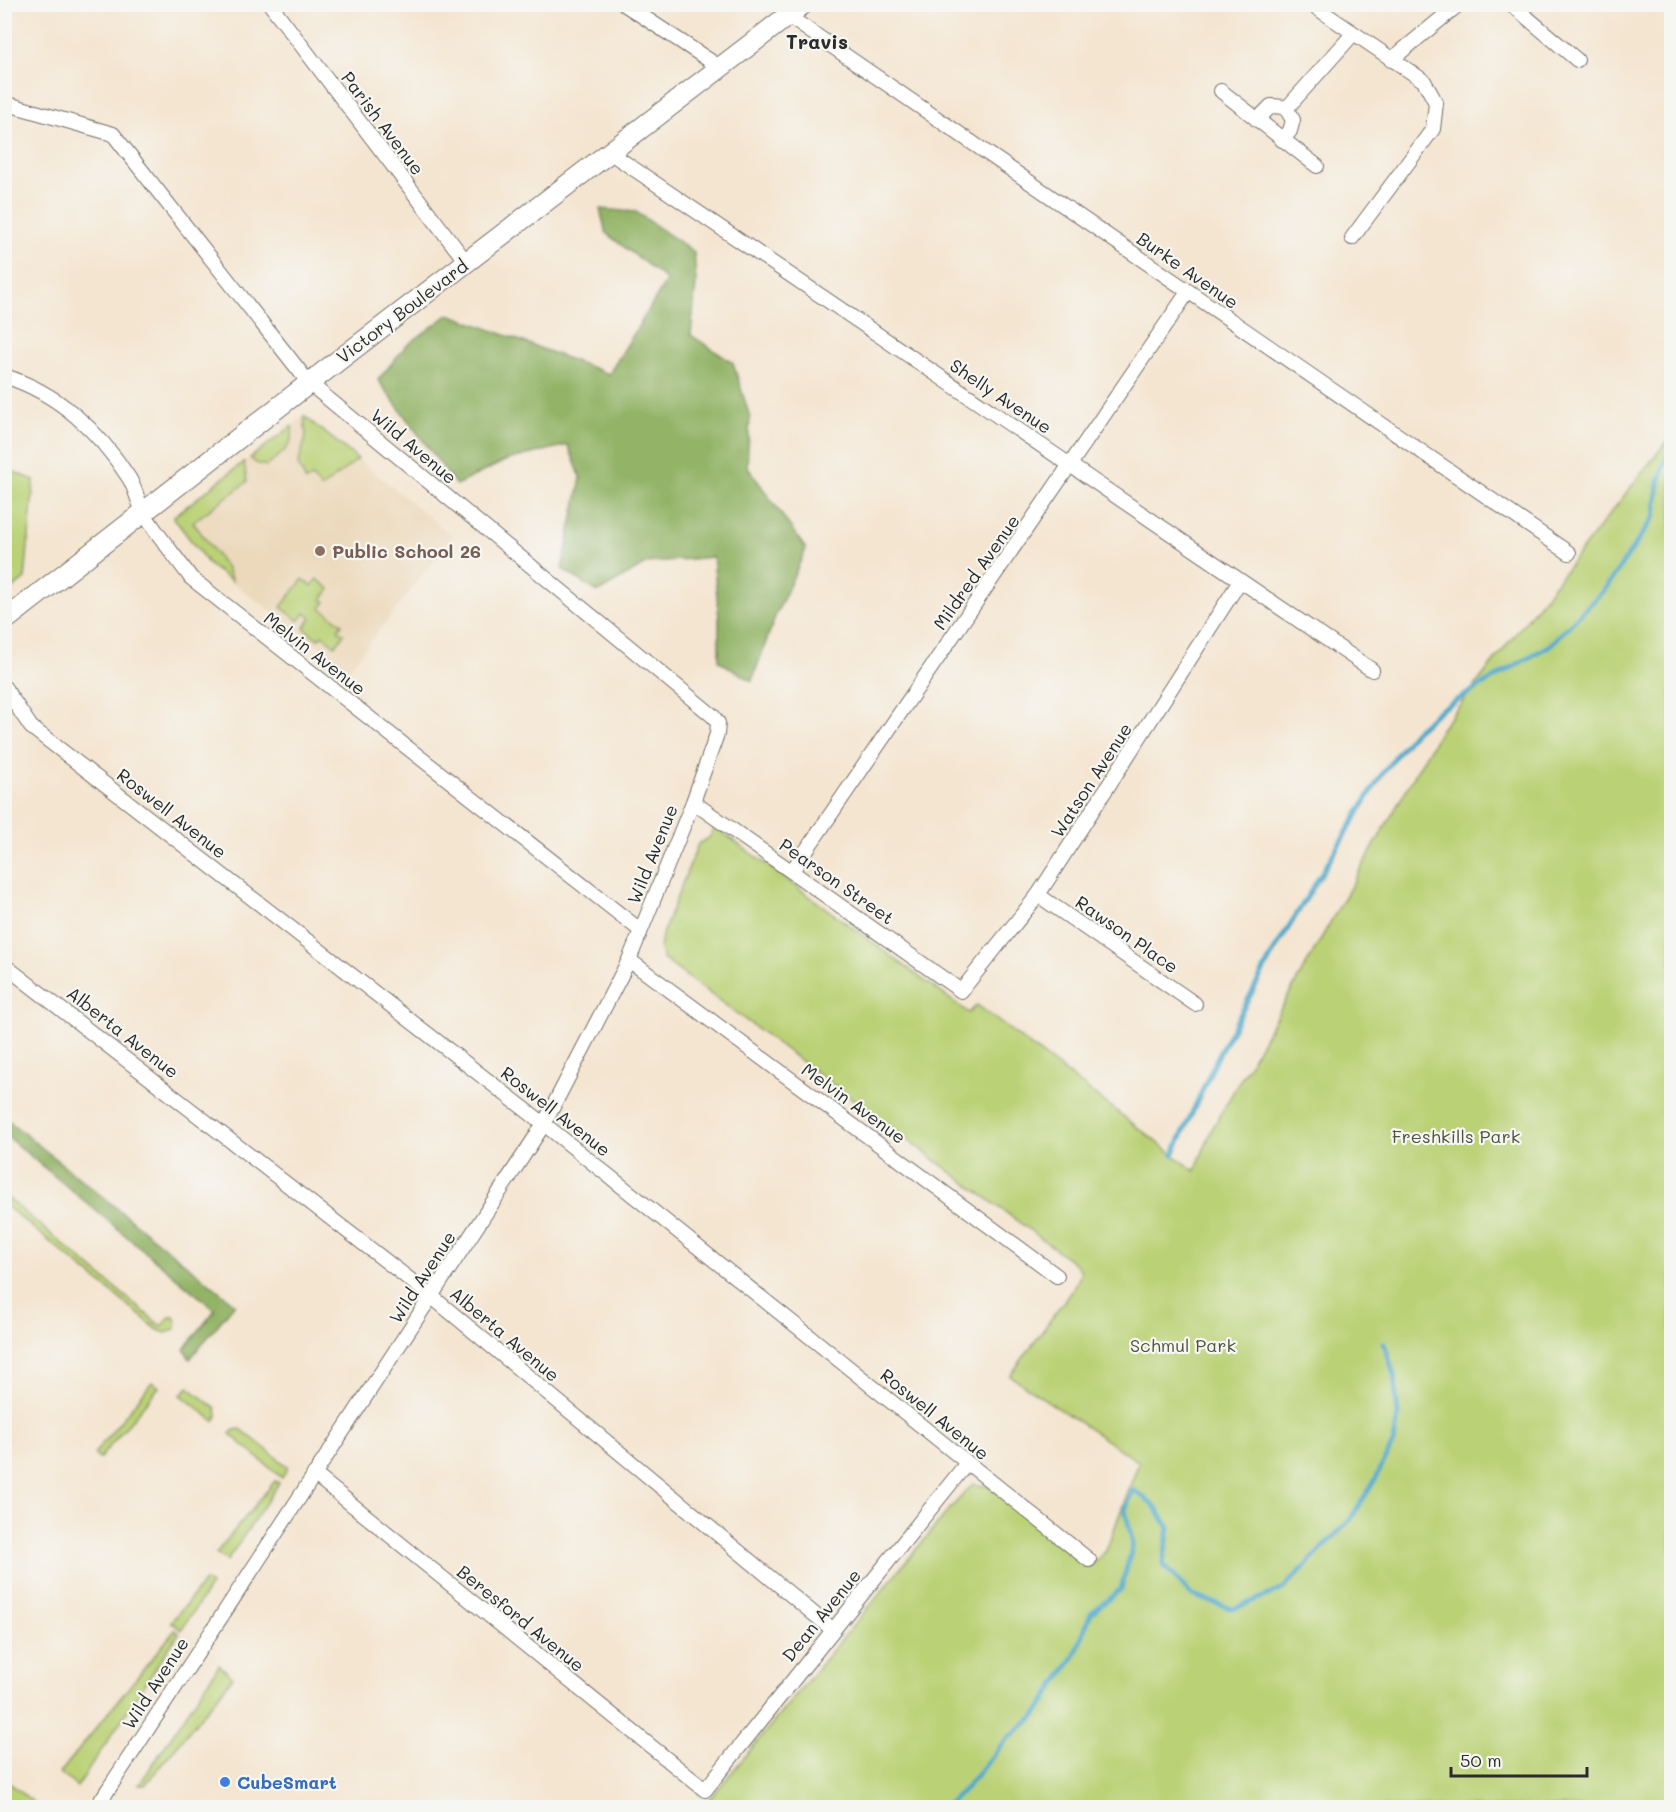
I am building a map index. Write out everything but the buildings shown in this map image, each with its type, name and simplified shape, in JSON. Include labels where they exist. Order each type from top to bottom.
[{"type":"main road","name":"Victory Boulevard","points":[[4,621],[309,383],[795,10]]},
{"type":"street","name":"Parish Avenue","points":[[270,4],[467,263]]},
{"type":"street","points":[[624,4],[722,68]]},
{"type":"street","points":[[1311,4],[1424,81],[1436,103],[1433,129],[1352,238]]},
{"type":"street","points":[[1392,60],[1460,4]]},
{"type":"street","points":[[1511,4],[1577,60]]},
{"type":"street","name":"Burke Avenue","points":[[795,10],[1188,292],[1569,553]]},
{"type":"street","points":[[1287,108],[1353,34]]},
{"type":"street","points":[[1221,91],[1317,166]]},
{"type":"street","name":"Wild Avenue","points":[[4,103],[113,135],[309,383],[713,716],[718,723],[717,734],[693,802],[629,960],[544,1124],[96,1808]]},
{"type":"street","points":[[1257,120],[1271,106],[1280,105],[1287,108],[1292,115],[1293,126],[1282,140]]},
{"type":"street","name":"Shelly Avenue","points":[[609,152],[1372,670]]},
{"type":"street","name":"Mildred Avenue","points":[[792,871],[1188,292]]},
{"type":"street","name":"Melvin Avenue","points":[[4,376],[32,384],[84,423],[109,450],[130,480],[144,513],[191,578],[640,930]]},
{"type":"street","name":"Watson Avenue","points":[[961,991],[1038,895],[1240,581]]},
{"type":"street","name":"Roswell Avenue","points":[[4,687],[32,727],[544,1124],[1089,1560]]},
{"type":"street","name":"Pearson Street","points":[[693,802],[961,991]]},
{"type":"street","name":"Rawson Place","points":[[1038,895],[1195,1004]]},
{"type":"street","name":"Melvin Avenue","points":[[629,960],[1057,1276]]},
{"type":"street","name":"Alberta Avenue","points":[[4,965],[431,1296],[832,1629]]},
{"type":"street","name":"Dean Avenue","points":[[705,1790],[832,1629],[968,1463]]},
{"type":"street","name":"Beresford Avenue","points":[[314,1474],[705,1790]]},
{"type":"shaded area","name":"Public School 26","points":[[304,416],[453,536],[349,669],[210,566],[173,517]]},
{"type":"green space","points":[[600,209],[636,212],[694,252],[696,283],[691,335],[733,363],[750,417],[747,466],[806,549],[775,617],[752,681],[719,661],[719,618],[713,557],[647,563],[598,592],[562,569],[581,478],[568,445],[507,460],[456,485],[378,380],[406,346],[449,314],[609,374],[667,280],[606,233]]},
{"type":"green space","points":[[304,416],[358,459],[321,488],[312,477],[306,481],[298,465],[306,437]]},
{"type":"green space","points":[[292,426],[289,445],[282,454],[266,466],[250,458]]},
{"type":"green space","name":"Freshkills Park","points":[[1671,436],[1671,1807],[703,1807],[948,1511],[973,1484],[990,1487],[1089,1567],[1106,1551],[1139,1462],[1010,1376],[1077,1283],[1081,1272],[1077,1265],[663,959],[660,949],[662,935],[698,844],[709,838],[715,827],[969,1013],[977,1005],[1195,1171],[1212,1129],[1441,729]]},
{"type":"green space","points":[[244,462],[247,482],[193,522],[227,569],[232,581],[210,566],[173,517]]},
{"type":"green space","points":[[4,468],[34,480],[25,579],[5,594]]},
{"type":"green space","points":[[303,579],[312,586],[317,579],[330,589],[322,599],[326,602],[321,608],[342,624],[338,630],[344,634],[335,646],[322,635],[318,639],[304,628],[311,618],[305,613],[299,621],[281,607]]},
{"type":"green space","points":[[4,1117],[235,1304],[190,1359],[184,1349],[215,1310],[5,1135]]},
{"type":"green space","points":[[5,1196],[161,1326],[170,1317],[174,1317],[177,1323],[175,1329],[166,1333],[158,1330],[5,1205]]},
{"type":"green space","points":[[152,1382],[159,1387],[100,1458],[94,1454]]},
{"type":"green space","points":[[188,1387],[216,1409],[217,1416],[214,1421],[181,1395]]},
{"type":"green space","points":[[241,1429],[288,1467],[282,1478],[230,1434],[234,1430]]},
{"type":"green space","points":[[275,1481],[279,1483],[227,1561],[216,1553]]},
{"type":"green space","points":[[205,1581],[211,1585],[181,1630],[171,1622]]},
{"type":"green space","points":[[175,1630],[179,1633],[77,1787],[60,1773]]},
{"type":"green space","points":[[219,1665],[233,1677],[145,1785],[139,1785]]},
{"type":"green space","points":[[5,1779],[39,1807],[5,1807]]},
{"type":"waterway","points":[[1173,1155],[1217,1058],[1273,953],[1382,774],[1414,732],[1440,710],[1550,645],[1605,589],[1655,516],[1659,482],[1672,443]]},
{"type":"waterway","points":[[944,1808],[964,1790],[1008,1738],[1036,1715],[1076,1653],[1091,1613],[1121,1589],[1133,1544],[1125,1510],[1133,1490],[1153,1504],[1169,1528],[1163,1564],[1191,1595],[1233,1609],[1283,1589],[1350,1520],[1376,1478],[1394,1441],[1398,1415],[1394,1375],[1384,1343]]},
{"type":"place","name":"Public School 26","points":[[320,551]]},
{"type":"place","name":"CubeSmart","points":[[225,1782]]},
{"type":"district","name":"Travis","points":[[817,41]]},
{"type":"park label","name":"Schmul Park","points":[[1183,1345]]}]
